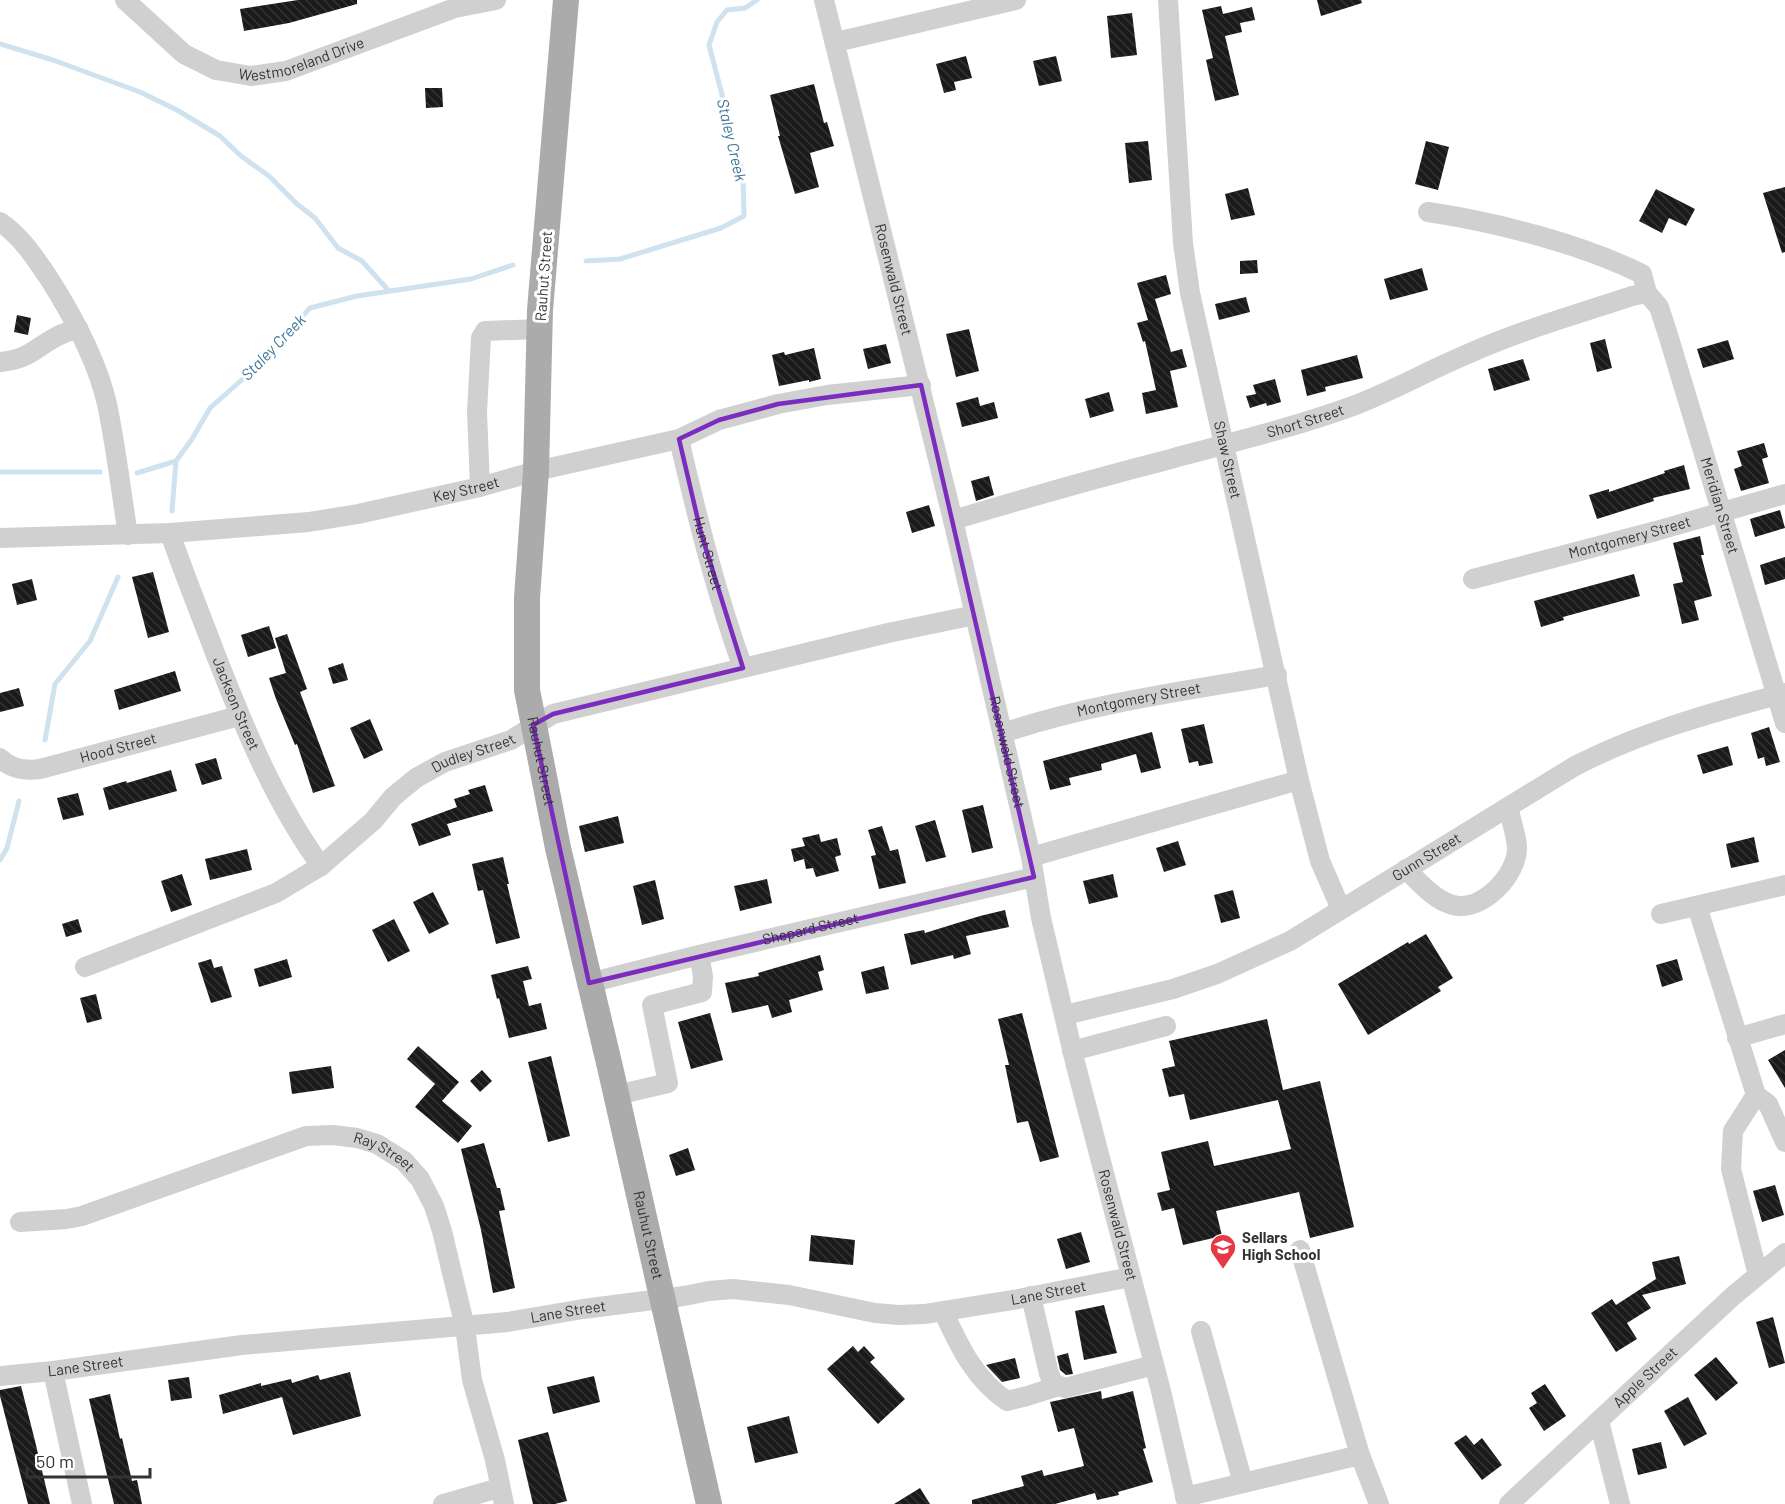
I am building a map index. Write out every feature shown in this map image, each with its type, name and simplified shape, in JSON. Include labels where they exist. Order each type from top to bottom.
[{"type":"main road","name":"Rauhut Street","points":[[566,0],[540,329],[536,471],[526,627],[528,690],[558,848],[617,1095],[709,1504]]},
{"type":"street","name":"Westmoreland Drive","points":[[125,0],[184,54],[216,70],[251,75],[286,71],[454,4],[496,0]]},
{"type":"street","name":"Rosenwald Street","points":[[824,0],[921,385],[1003,733],[1072,1051],[1154,1365],[1184,1502]]},
{"type":"street","points":[[836,42],[1017,0]]},
{"type":"street","name":"Shaw Street","points":[[1168,0],[1183,243],[1190,292],[1299,780],[1320,861],[1341,909]]},
{"type":"street","name":"Meridian Street","points":[[1428,212],[1520,231],[1614,260],[1642,274],[1647,293],[1659,308],[1666,328],[1780,694],[1785,723]]},
{"type":"street","points":[[0,222],[24,245],[43,269],[78,328],[95,366],[107,403],[128,535]]},
{"type":"street","name":"Short Street","points":[[953,520],[1060,488],[1223,446],[1350,407],[1400,387],[1468,353],[1516,334],[1647,293]]},
{"type":"street","points":[[0,362],[27,356],[57,336],[78,328]]},
{"type":"street","points":[[480,487],[477,412],[480,338],[485,331],[540,329]]},
{"type":"street","name":"Key Street","points":[[0,538],[170,533],[309,522],[358,514],[679,439],[719,420],[778,404],[921,385]]},
{"type":"street","name":"Hunt Street","points":[[679,439],[700,533],[723,612],[743,668]]},
{"type":"street","name":"Montgomery Street","points":[[1473,579],[1785,494]]},
{"type":"street","name":"Jackson Street","points":[[170,533],[240,716],[274,790],[299,836],[321,866]]},
{"type":"street","name":"Dudley Street","points":[[85,967],[276,893],[321,866],[373,821],[393,797],[416,778],[445,762],[511,741],[553,714],[975,615]]},
{"type":"street","name":"Montgomery Street","points":[[1003,733],[1042,721],[1138,698],[1277,675]]},
{"type":"street","name":"Gunn Street","points":[[1065,1015],[1173,989],[1217,974],[1290,941],[1575,766],[1610,748],[1648,733],[1780,694]]},
{"type":"street","name":"Hood Street","points":[[0,758],[16,768],[28,771],[40,769],[240,716]]},
{"type":"street","points":[[1031,857],[1299,780]]},
{"type":"street","points":[[1406,869],[1439,900],[1461,907],[1479,903],[1504,879],[1515,860],[1517,847],[1508,807]]},
{"type":"street","name":"Shepard Street","points":[[589,983],[699,955],[1034,878]]},
{"type":"street","points":[[1661,914],[1785,885]]},
{"type":"street","points":[[1697,906],[1755,1095],[1768,1104],[1785,1142]]},
{"type":"street","points":[[617,1095],[668,1083],[652,1005],[702,992],[703,976],[699,955]]},
{"type":"street","points":[[1737,1038],[1785,1024]]},
{"type":"street","points":[[1072,1051],[1166,1026]]},
{"type":"street","points":[[1755,1095],[1733,1131],[1731,1170],[1758,1275]]},
{"type":"street","name":"Ray Street","points":[[20,1222],[82,1216],[306,1136],[333,1135],[357,1138],[377,1144],[404,1161],[420,1179],[434,1206],[465,1327],[472,1380],[495,1460],[502,1496]]},
{"type":"street","points":[[1299,1250],[1360,1455],[1379,1504]]},
{"type":"street","name":"Apple Street","points":[[1509,1504],[1758,1275],[1782,1260]]},
{"type":"street","name":"Lane Street","points":[[0,1376],[242,1345],[465,1327],[709,1290],[733,1289],[789,1295],[883,1314],[900,1315],[943,1311],[1131,1277]]},
{"type":"street","points":[[1031,1296],[1049,1374],[1054,1384],[1065,1389],[1154,1365]]},
{"type":"street","points":[[943,1311],[967,1359],[979,1376],[1007,1401],[1059,1386]]},
{"type":"street","points":[[1201,1331],[1243,1483]]},
{"type":"street","points":[[53,1371],[81,1504]]},
{"type":"street","points":[[1599,1421],[1620,1504]]},
{"type":"street","points":[[1184,1502],[1243,1483],[1360,1455]]},
{"type":"street","points":[[443,1504],[502,1496]]},
{"type":"highlighted area","points":[[921,385],[1034,877],[589,983],[533,725],[553,714],[743,668],[701,533],[679,439],[719,420],[778,404]]},
{"type":"building","points":[[298,0],[357,0],[357,4],[289,23],[244,31],[240,9]]},
{"type":"building","points":[[1317,0],[1361,0],[1362,3],[1321,16]]},
{"type":"building","points":[[1221,6],[1223,14],[1252,7],[1255,20],[1240,23],[1242,32],[1225,36],[1239,95],[1215,101],[1206,60],[1213,58],[1202,10]]},
{"type":"building","points":[[1132,13],[1137,55],[1111,58],[1107,16]]},
{"type":"building","points":[[966,56],[972,78],[954,82],[956,90],[944,93],[936,64]]},
{"type":"building","points":[[1056,56],[1062,81],[1039,86],[1033,61]]},
{"type":"building","points":[[814,84],[824,123],[827,122],[834,146],[810,153],[819,187],[795,194],[778,136],[780,136],[770,95]]},
{"type":"building","points":[[425,88],[442,88],[443,107],[426,108]]},
{"type":"building","points":[[1148,141],[1152,180],[1129,183],[1125,143]]},
{"type":"building","points":[[1426,141],[1449,147],[1438,190],[1415,184]]},
{"type":"building","points":[[1785,187],[1785,252],[1782,253],[1763,193]]},
{"type":"building","points":[[1248,188],[1255,215],[1231,220],[1225,194]]},
{"type":"building","points":[[1656,189],[1695,209],[1686,226],[1669,218],[1662,233],[1639,221]]},
{"type":"building","points":[[1257,260],[1258,273],[1240,274],[1240,261]]},
{"type":"building","points":[[1422,268],[1428,290],[1390,300],[1384,279]]},
{"type":"building","points":[[1166,275],[1171,294],[1155,299],[1171,352],[1182,349],[1187,367],[1170,371],[1178,407],[1146,414],[1142,393],[1156,390],[1145,341],[1143,342],[1137,323],[1148,320],[1137,283]]},
{"type":"building","points":[[1246,297],[1250,312],[1219,320],[1215,304]]},
{"type":"building","points":[[17,315],[31,318],[28,335],[14,332]]},
{"type":"building","points":[[969,329],[979,371],[956,377],[946,334]]},
{"type":"building","points":[[1605,339],[1612,368],[1597,372],[1590,343]]},
{"type":"building","points":[[1728,340],[1734,359],[1703,368],[1697,349]]},
{"type":"building","points":[[886,344],[891,363],[868,369],[863,349]]},
{"type":"building","points":[[814,348],[821,379],[779,386],[772,355],[784,352],[785,355]]},
{"type":"building","points":[[1357,355],[1363,378],[1325,387],[1326,391],[1307,396],[1301,370]]},
{"type":"building","points":[[1523,359],[1530,380],[1494,391],[1488,369]]},
{"type":"building","points":[[1275,379],[1281,402],[1267,406],[1266,403],[1250,408],[1246,396],[1256,394],[1253,385]]},
{"type":"building","points":[[1109,392],[1114,411],[1090,418],[1085,399]]},
{"type":"building","points":[[978,397],[980,406],[994,402],[998,418],[962,427],[956,403]]},
{"type":"building","points":[[1764,443],[1768,457],[1762,459],[1769,483],[1741,491],[1734,469],[1742,466],[1737,451]]},
{"type":"building","points":[[1684,465],[1690,489],[1653,498],[1654,501],[1597,519],[1589,495],[1609,489],[1609,492]]},
{"type":"building","points":[[989,476],[994,495],[976,501],[971,481]]},
{"type":"building","points":[[929,505],[935,526],[912,533],[906,512]]},
{"type":"building","points":[[1780,510],[1785,528],[1755,537],[1750,519]]},
{"type":"building","points":[[1700,536],[1704,555],[1701,555],[1712,596],[1694,601],[1699,620],[1682,624],[1673,584],[1683,582],[1673,543]]},
{"type":"building","points":[[1785,557],[1785,579],[1765,585],[1760,565]]},
{"type":"building","points":[[153,572],[169,632],[148,638],[132,577]]},
{"type":"building","points":[[1634,574],[1640,596],[1563,617],[1564,620],[1541,627],[1534,601]]},
{"type":"building","points":[[32,579],[37,600],[17,605],[12,584]]},
{"type":"building","points":[[269,626],[276,648],[248,657],[241,635]]},
{"type":"building","points":[[287,634],[307,689],[300,692],[335,786],[313,793],[297,744],[295,745],[269,678],[286,673],[275,638]]},
{"type":"building","points":[[343,663],[348,680],[333,684],[328,668]]},
{"type":"building","points":[[175,671],[181,691],[119,710],[114,690]]},
{"type":"building","points":[[19,688],[24,706],[0,712],[0,693]]},
{"type":"building","points":[[370,719],[383,750],[364,759],[350,728]]},
{"type":"building","points":[[1204,724],[1213,763],[1199,766],[1198,761],[1189,763],[1181,729]]},
{"type":"building","points":[[1769,727],[1780,762],[1766,766],[1764,757],[1758,759],[1751,733]]},
{"type":"building","points":[[1152,732],[1161,768],[1141,773],[1136,754],[1101,764],[1102,770],[1069,778],[1071,785],[1050,790],[1043,761]]},
{"type":"building","points":[[1728,746],[1733,765],[1703,774],[1697,755]]},
{"type":"building","points":[[216,758],[222,779],[202,785],[195,764]]},
{"type":"building","points":[[171,770],[177,791],[109,810],[103,788]]},
{"type":"building","points":[[485,785],[493,811],[447,824],[451,835],[419,846],[411,824],[457,807],[454,799],[470,794],[468,790]]},
{"type":"building","points":[[78,793],[84,815],[63,820],[57,798]]},
{"type":"building","points":[[983,805],[993,848],[972,853],[962,810]]},
{"type":"building","points":[[618,816],[624,843],[585,852],[579,826]]},
{"type":"building","points":[[935,820],[946,857],[926,862],[915,826]]},
{"type":"building","points":[[882,826],[890,851],[898,849],[906,883],[879,889],[871,856],[876,855],[868,830]]},
{"type":"building","points":[[819,834],[821,842],[837,838],[841,855],[835,857],[839,871],[816,877],[813,868],[806,869],[804,859],[794,862],[791,849],[805,846],[802,838]]},
{"type":"building","points":[[1754,837],[1759,862],[1731,868],[1726,844]]},
{"type":"building","points":[[1178,841],[1186,865],[1164,872],[1156,848]]},
{"type":"building","points":[[247,849],[252,870],[210,880],[205,859]]},
{"type":"building","points":[[503,857],[520,938],[496,944],[483,890],[478,891],[472,864]]},
{"type":"building","points":[[182,874],[192,905],[171,912],[161,881]]},
{"type":"building","points":[[1113,874],[1118,897],[1089,904],[1083,881]]},
{"type":"building","points":[[767,879],[772,903],[740,911],[734,886]]},
{"type":"building","points":[[655,880],[664,919],[642,925],[633,886]]},
{"type":"building","points":[[1233,890],[1240,918],[1221,923],[1214,895]]},
{"type":"building","points":[[433,892],[449,924],[429,934],[413,902]]},
{"type":"building","points":[[1005,910],[1009,927],[966,936],[971,954],[954,959],[953,955],[911,965],[904,934],[924,930],[925,933]]},
{"type":"building","points":[[78,919],[82,932],[66,937],[62,924]]},
{"type":"building","points":[[394,919],[410,951],[388,962],[372,930]]},
{"type":"building","points":[[1426,934],[1453,978],[1438,987],[1441,991],[1368,1035],[1338,984],[1408,942],[1409,944]]},
{"type":"building","points":[[820,955],[824,970],[818,972],[823,990],[789,1000],[792,1012],[772,1018],[768,1005],[732,1013],[725,983],[759,976],[758,973]]},
{"type":"building","points":[[211,959],[214,968],[222,966],[232,997],[211,1003],[198,963]]},
{"type":"building","points":[[287,959],[292,977],[259,987],[254,969]]},
{"type":"building","points":[[1677,959],[1683,980],[1662,987],[1656,965]]},
{"type":"building","points":[[528,966],[532,979],[523,981],[529,1006],[541,1003],[547,1029],[509,1038],[491,975]]},
{"type":"building","points":[[884,966],[889,989],[866,994],[861,972]]},
{"type":"building","points":[[96,994],[102,1019],[87,1023],[80,998]]},
{"type":"building","points":[[710,1013],[723,1060],[691,1069],[678,1022]]},
{"type":"building","points":[[1022,1013],[1059,1157],[1040,1162],[1028,1121],[1017,1123],[1005,1065],[1009,1065],[998,1019]]},
{"type":"building","points":[[1267,1019],[1283,1090],[1320,1081],[1354,1227],[1310,1238],[1299,1192],[1216,1211],[1222,1236],[1183,1245],[1174,1208],[1162,1211],[1157,1193],[1170,1190],[1161,1152],[1208,1141],[1214,1166],[1291,1149],[1278,1100],[1190,1120],[1184,1094],[1169,1097],[1162,1069],[1175,1066],[1169,1041]]},
{"type":"building","points":[[418,1046],[459,1082],[442,1101],[472,1126],[458,1143],[415,1107],[435,1084],[407,1059]]},
{"type":"building","points":[[1785,1050],[1785,1088],[1768,1060]]},
{"type":"building","points":[[551,1056],[570,1136],[548,1142],[528,1062]]},
{"type":"building","points":[[331,1066],[334,1088],[292,1094],[289,1072]]},
{"type":"building","points":[[482,1070],[492,1081],[480,1092],[470,1081]]},
{"type":"building","points":[[484,1143],[497,1188],[500,1188],[505,1210],[499,1211],[515,1288],[493,1293],[481,1230],[461,1149]]},
{"type":"building","points":[[688,1148],[695,1170],[676,1176],[669,1155]]},
{"type":"building","points":[[1775,1185],[1784,1215],[1762,1222],[1753,1191]]},
{"type":"building","points":[[1081,1232],[1090,1262],[1066,1269],[1057,1239]]},
{"type":"building","points":[[811,1235],[855,1240],[853,1265],[809,1261]]},
{"type":"building","points":[[1679,1256],[1686,1284],[1642,1295],[1651,1308],[1627,1323],[1637,1339],[1616,1352],[1591,1313],[1612,1299],[1616,1305],[1656,1279],[1652,1262]]},
{"type":"building","points":[[1104,1305],[1117,1353],[1084,1360],[1075,1311]]},
{"type":"building","points":[[1773,1317],[1785,1363],[1769,1368],[1756,1322]]},
{"type":"building","points":[[853,1346],[858,1352],[864,1346],[875,1358],[870,1362],[905,1399],[878,1424],[827,1369]]},
{"type":"building","points":[[1068,1353],[1073,1374],[1066,1375],[1060,1370],[1057,1356]]},
{"type":"building","points":[[1716,1357],[1738,1383],[1716,1401],[1694,1375]]},
{"type":"building","points":[[1015,1358],[1020,1378],[1002,1382],[986,1365]]},
{"type":"building","points":[[350,1372],[361,1416],[293,1435],[282,1397],[223,1414],[219,1395],[261,1383],[261,1386],[291,1379],[292,1383],[318,1375],[320,1380]]},
{"type":"building","points":[[594,1376],[600,1402],[553,1414],[547,1387]]},
{"type":"building","points":[[189,1377],[192,1398],[171,1401],[168,1380]]},
{"type":"building","points":[[1545,1384],[1566,1416],[1544,1431],[1529,1408],[1537,1403],[1531,1393]]},
{"type":"building","points":[[21,1386],[50,1504],[28,1504],[0,1396],[0,1390]]},
{"type":"building","points":[[1101,1391],[1102,1399],[1133,1391],[1146,1448],[1143,1449],[1153,1482],[1118,1492],[1119,1495],[1097,1500],[1095,1493],[1055,1504],[972,1504],[972,1500],[1024,1486],[1021,1476],[1042,1470],[1044,1476],[1084,1466],[1074,1428],[1058,1432],[1050,1402]]},
{"type":"building","points":[[110,1394],[132,1481],[137,1480],[142,1504],[114,1504],[89,1399]]},
{"type":"building","points":[[1688,1397],[1707,1434],[1684,1446],[1664,1411]]},
{"type":"building","points":[[789,1416],[798,1453],[755,1463],[747,1427]]},
{"type":"building","points":[[548,1432],[567,1501],[555,1504],[533,1504],[518,1440]]},
{"type":"building","points":[[1466,1435],[1474,1445],[1482,1438],[1502,1465],[1482,1480],[1454,1443]]},
{"type":"building","points":[[1661,1442],[1667,1468],[1638,1475],[1632,1449]]},
{"type":"building","points":[[920,1488],[930,1504],[894,1504]]},
{"type":"waterway","name":"Staley Creek","points":[[586,261],[620,259],[721,228],[744,216],[743,175],[709,45],[717,22],[727,10],[745,8],[757,0]]},
{"type":"waterway","points":[[0,44],[53,60],[140,92],[177,110],[220,136],[315,218],[338,248],[362,261],[389,291]]},
{"type":"waterway","name":"Staley Creek","points":[[137,473],[176,461],[210,408],[253,370],[310,308],[357,296],[471,279],[513,265]]},
{"type":"waterway","points":[[172,511],[176,461]]},
{"type":"waterway","name":"Staley Creek","points":[[0,472],[100,472]]},
{"type":"waterway","points":[[45,740],[55,684],[90,641],[118,577]]},
{"type":"waterway","points":[[0,860],[7,848],[19,801]]},
{"type":"place","name":"Sellars High School","points":[[1223,1270]]}]
